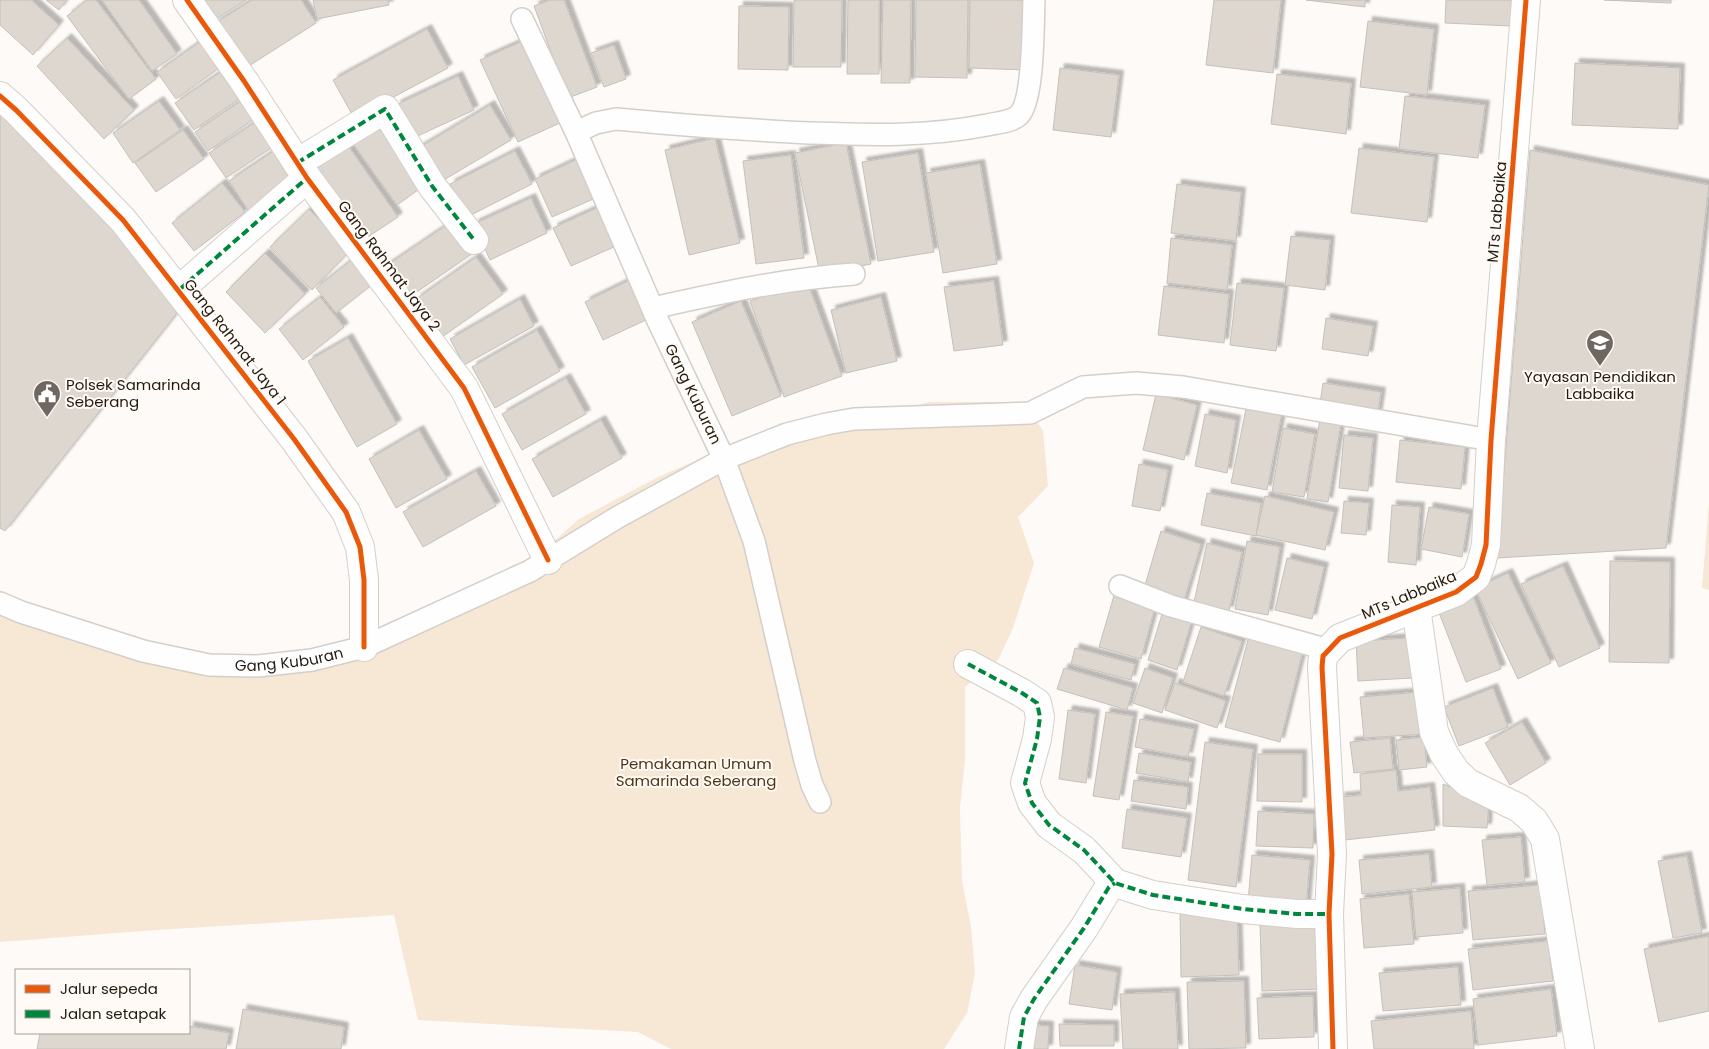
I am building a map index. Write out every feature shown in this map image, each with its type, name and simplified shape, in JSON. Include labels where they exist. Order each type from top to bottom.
[{"type":"street","name":"Gang Rahmat Jaya 2","points":[[187,0],[244,81],[302,171],[464,388],[548,560]]},
{"type":"street","name":"MTs Labbaika","points":[[1328,650],[1340,638],[1456,592],[1476,577],[1481,564],[1486,544],[1491,440],[1526,0]]},
{"type":"street","name":"Gang Rahmat Jaya 1","points":[[0,96],[16,110],[123,220],[294,439],[346,512],[360,547],[364,580],[364,646]]},
{"type":"street","points":[[179,290],[302,171],[384,108],[432,186],[474,240]]},
{"type":"street","points":[[1416,608],[1434,732],[1444,754],[1456,772],[1468,783],[1519,808],[1534,821],[1545,839],[1580,1049]]},
{"type":"street","points":[[1328,650],[1323,656],[1322,667],[1332,854],[1329,914],[1333,1049]]},
{"type":"street","points":[[968,664],[1022,692],[1037,703],[1040,717],[1037,739],[1025,783],[1032,803],[1049,825],[1084,850],[1115,883],[1153,895],[1243,909],[1297,914],[1329,914]]},
{"type":"street","points":[[1020,1049],[1024,1017],[1034,999],[1084,928],[1109,887],[1115,883]]},
{"type":"lane","points":[[576,132],[596,122],[616,119],[749,130],[884,136],[954,131],[1005,121],[1018,116],[1025,108],[1029,90],[1034,0]]},
{"type":"lane","name":"Gang Kuburan","points":[[0,603],[21,612],[143,651],[209,664],[258,666],[312,660],[364,646],[530,571],[618,517],[724,459],[653,308],[576,132],[522,19]]},
{"type":"lane","points":[[653,308],[772,283],[812,277],[854,274]]},
{"type":"lane","points":[[820,802],[812,785],[805,761],[754,541],[724,459],[787,434],[826,424],[873,418],[1030,413],[1083,387],[1136,383],[1183,387],[1491,440]]},
{"type":"lane","points":[[1120,586],[1171,606],[1328,650]]},
{"type":"green space","name":"Pemakaman Umum Samarinda Seberang","points":[[928,402],[1011,402],[1027,405],[1043,431],[1048,486],[1018,517],[1034,563],[1013,628],[998,660],[965,687],[965,758],[960,809],[962,881],[971,927],[975,973],[967,1013],[944,1049],[671,1049],[638,1032],[418,1020],[394,915],[0,942],[0,603],[232,676],[273,669],[512,579],[579,519],[658,477],[716,452],[894,413]]},
{"type":"green space","points":[[1709,503],[1709,590],[1702,588]]},
{"type":"building","points":[[0,0],[31,0],[59,25],[33,55],[0,25]]},
{"type":"building","points":[[46,0],[67,0],[59,10]]},
{"type":"building","points":[[87,0],[96,0],[156,79],[129,99],[67,16]]},
{"type":"building","points":[[102,0],[139,0],[177,54],[152,71]]},
{"type":"building","points":[[193,0],[246,0],[208,24]]},
{"type":"building","points":[[252,0],[301,0],[316,23],[244,69],[215,23]]},
{"type":"building","points":[[313,0],[388,0],[389,5],[317,19]]},
{"type":"building","points":[[550,0],[564,0],[597,87],[568,98],[534,6]]},
{"type":"building","points":[[794,0],[842,0],[841,67],[793,67]]},
{"type":"building","points":[[848,0],[879,0],[879,74],[847,74]]},
{"type":"building","points":[[883,0],[911,0],[910,83],[881,83]]},
{"type":"building","points":[[916,0],[968,0],[967,78],[915,77]]},
{"type":"building","points":[[970,0],[1027,0],[1026,70],[969,68]]},
{"type":"building","points":[[1214,0],[1281,0],[1273,73],[1206,65]]},
{"type":"building","points":[[1306,0],[1365,0],[1365,7]]},
{"type":"building","points":[[1446,0],[1512,0],[1511,26],[1445,23]]},
{"type":"building","points":[[1604,0],[1671,0],[1671,3]]},
{"type":"building","points":[[739,6],[789,7],[788,70],[738,69]]},
{"type":"building","points":[[1368,21],[1434,29],[1427,95],[1360,87]]},
{"type":"building","points":[[427,29],[448,68],[354,118],[333,80]]},
{"type":"building","points":[[67,38],[134,110],[104,139],[37,66]]},
{"type":"building","points":[[204,39],[222,66],[176,99],[157,72]]},
{"type":"building","points":[[525,40],[562,122],[518,142],[480,60]]},
{"type":"building","points":[[614,45],[626,79],[604,87],[591,53]]},
{"type":"building","points":[[1575,63],[1680,68],[1678,129],[1572,125]]},
{"type":"building","points":[[1060,68],[1119,75],[1111,137],[1053,130]]},
{"type":"building","points":[[225,69],[243,96],[194,130],[175,103]]},
{"type":"building","points":[[1277,74],[1351,83],[1346,134],[1271,124]]},
{"type":"building","points":[[458,76],[474,110],[411,139],[396,105]]},
{"type":"building","points":[[248,96],[261,114],[208,151],[195,132]]},
{"type":"building","points":[[1405,96],[1485,105],[1478,158],[1399,149]]},
{"type":"building","points":[[159,101],[180,130],[133,163],[113,133]]},
{"type":"building","points":[[490,105],[511,140],[437,184],[417,149]]},
{"type":"building","name":"Polsek Samarinda Seberang","points":[[0,114],[67,176],[181,308],[5,531],[0,528]]},
{"type":"building","points":[[379,117],[426,184],[397,205],[349,138]]},
{"type":"building","points":[[260,119],[277,144],[226,178],[209,153]]},
{"type":"building","points":[[183,130],[204,159],[156,192],[135,163]]},
{"type":"building","points":[[715,138],[740,243],[689,255],[665,150]]},
{"type":"building","points":[[344,140],[398,217],[360,242],[307,165]]},
{"type":"building","points":[[846,143],[871,264],[820,274],[795,153]]},
{"type":"building","points":[[278,148],[299,180],[250,213],[229,181]]},
{"type":"building","points":[[1359,148],[1434,157],[1427,222],[1351,213]]},
{"type":"building","name":"Yayasan Pendidikan Labbaika","points":[[1530,150],[1709,185],[1666,548],[1497,558]]},
{"type":"building","points":[[515,151],[532,184],[467,217],[450,184]]},
{"type":"building","points":[[918,153],[934,252],[878,261],[862,162]]},
{"type":"building","points":[[791,155],[804,258],[756,264],[743,161]]},
{"type":"building","points":[[580,158],[598,197],[552,217],[535,179]]},
{"type":"building","points":[[980,164],[997,264],[943,273],[926,173]]},
{"type":"building","points":[[222,183],[245,212],[194,251],[172,223]]},
{"type":"building","points":[[1177,184],[1241,192],[1236,241],[1171,233]]},
{"type":"building","points":[[531,198],[547,233],[490,260],[474,224]]},
{"type":"building","points":[[599,207],[616,246],[571,266],[553,228]]},
{"type":"building","points":[[309,209],[350,251],[312,290],[270,247]]},
{"type":"building","points":[[454,220],[476,251],[408,298],[386,266]]},
{"type":"building","points":[[1291,236],[1330,240],[1325,290],[1285,285]]},
{"type":"building","points":[[1171,238],[1232,245],[1227,290],[1167,283]]},
{"type":"building","points":[[265,253],[305,294],[265,333],[226,292]]},
{"type":"building","points":[[476,257],[503,294],[442,337],[416,299]]},
{"type":"building","points":[[354,258],[374,283],[336,313],[316,288]]},
{"type":"building","points":[[630,280],[648,319],[603,340],[585,302]]},
{"type":"building","points":[[807,281],[842,376],[784,397],[750,301]]},
{"type":"building","points":[[994,281],[1003,345],[954,351],[944,287]]},
{"type":"building","points":[[1237,283],[1284,288],[1276,351],[1230,345]]},
{"type":"building","points":[[1164,286],[1229,294],[1224,343],[1158,335]]},
{"type":"building","points":[[320,297],[344,327],[303,360],[279,329]]},
{"type":"building","points":[[881,297],[897,361],[846,373],[831,310]]},
{"type":"building","points":[[520,299],[534,326],[464,365],[450,339]]},
{"type":"building","points":[[741,301],[781,396],[732,416],[692,322]]},
{"type":"building","points":[[1326,318],[1373,326],[1368,356],[1322,349]]},
{"type":"building","points":[[537,330],[560,371],[495,408],[472,367]]},
{"type":"building","points":[[348,338],[397,424],[357,447],[308,361]]},
{"type":"building","points":[[566,378],[586,414],[522,450],[502,414]]},
{"type":"building","points":[[1323,383],[1381,392],[1377,418],[1319,410]]},
{"type":"building","points":[[1156,394],[1197,405],[1184,460],[1143,450]]},
{"type":"building","points":[[1247,404],[1282,412],[1267,490],[1231,483]]},
{"type":"building","points":[[1205,414],[1236,420],[1227,473],[1195,466]]},
{"type":"building","points":[[1320,419],[1341,423],[1328,502],[1307,499]]},
{"type":"building","points":[[601,420],[622,458],[553,497],[532,459]]},
{"type":"building","points":[[1283,428],[1315,434],[1304,497],[1272,492]]},
{"type":"building","points":[[419,430],[447,479],[396,508],[369,459]]},
{"type":"building","points":[[1344,435],[1373,438],[1368,491],[1339,488]]},
{"type":"building","points":[[1400,440],[1465,447],[1461,489],[1396,482]]},
{"type":"building","points":[[1139,464],[1168,470],[1160,511],[1132,506]]},
{"type":"building","points":[[476,471],[496,506],[423,547],[403,512]]},
{"type":"building","points":[[1207,493],[1261,503],[1256,536],[1201,525]]},
{"type":"building","points":[[1265,496],[1334,512],[1325,550],[1256,535]]},
{"type":"building","points":[[1344,501],[1369,503],[1366,535],[1341,533]]},
{"type":"building","points":[[1392,505],[1420,507],[1416,565],[1388,562]]},
{"type":"building","points":[[1429,507],[1469,514],[1462,557],[1421,549]]},
{"type":"building","points":[[1161,531],[1201,544],[1183,604],[1143,592]]},
{"type":"building","points":[[1247,541],[1280,547],[1268,615],[1235,609]]},
{"type":"building","points":[[1207,543],[1242,552],[1229,611],[1194,602]]},
{"type":"building","points":[[1287,558],[1324,567],[1312,619],[1275,610]]},
{"type":"building","points":[[1610,561],[1670,562],[1669,663],[1609,662]]},
{"type":"building","points":[[1563,566],[1600,648],[1559,667],[1521,584]]},
{"type":"building","points":[[1508,573],[1551,663],[1518,679],[1475,588]]},
{"type":"building","points":[[1471,591],[1501,669],[1466,682],[1436,605]]},
{"type":"building","points":[[1115,592],[1156,604],[1141,659],[1099,647]]},
{"type":"building","points":[[1163,611],[1192,620],[1177,670],[1148,660]]},
{"type":"building","points":[[1201,627],[1242,641],[1224,696],[1183,682]]},
{"type":"building","points":[[1249,636],[1303,650],[1280,742],[1225,727]]},
{"type":"building","points":[[1411,638],[1413,678],[1358,681],[1356,641]]},
{"type":"building","points":[[1075,648],[1135,664],[1131,680],[1071,664]]},
{"type":"building","points":[[1064,668],[1133,688],[1127,710],[1057,689]]},
{"type":"building","points":[[1145,668],[1173,678],[1162,713],[1133,703]]},
{"type":"building","points":[[1175,683],[1226,701],[1217,728],[1165,710]]},
{"type":"building","points":[[1493,688],[1508,727],[1459,746],[1444,707]]},
{"type":"building","points":[[1421,692],[1425,734],[1364,738],[1360,697]]},
{"type":"building","points":[[1068,710],[1095,714],[1086,783],[1059,779]]},
{"type":"building","points":[[1106,712],[1133,716],[1119,800],[1093,796]]},
{"type":"building","points":[[1140,719],[1194,729],[1188,757],[1135,747]]},
{"type":"building","points":[[1522,722],[1546,763],[1510,785],[1485,743]]},
{"type":"building","points":[[1424,737],[1427,767],[1399,770],[1396,740]]},
{"type":"building","points":[[1390,738],[1393,769],[1354,773],[1350,742]]},
{"type":"building","points":[[1205,742],[1253,749],[1236,887],[1188,880]]},
{"type":"building","points":[[1139,753],[1191,762],[1188,782],[1136,773]]},
{"type":"building","points":[[1258,754],[1302,754],[1302,802],[1257,801]]},
{"type":"building","points":[[1396,770],[1398,791],[1430,787],[1435,830],[1345,840],[1340,797],[1361,795],[1360,774]]},
{"type":"building","points":[[1134,780],[1188,787],[1186,809],[1131,801]]},
{"type":"building","points":[[1443,784],[1489,802],[1487,828],[1443,826]]},
{"type":"building","points":[[1127,809],[1187,818],[1181,857],[1122,848]]},
{"type":"building","points":[[1258,811],[1314,814],[1313,848],[1256,846]]},
{"type":"building","points":[[1521,837],[1525,882],[1487,885],[1482,840]]},
{"type":"building","points":[[1429,854],[1432,887],[1362,894],[1359,860]]},
{"type":"building","points":[[1252,855],[1310,860],[1306,907],[1248,902]]},
{"type":"building","points":[[1687,856],[1702,933],[1673,938],[1658,861]]},
{"type":"building","points":[[1541,885],[1545,934],[1473,940],[1468,891]]},
{"type":"building","points":[[1460,888],[1463,933],[1416,937],[1412,892]]},
{"type":"building","points":[[1409,894],[1414,944],[1364,948],[1360,899]]},
{"type":"building","points":[[1237,908],[1239,975],[1181,977],[1180,909]]},
{"type":"building","points":[[1318,922],[1320,989],[1262,991],[1260,924]]},
{"type":"building","points":[[1709,936],[1709,1011],[1659,1022],[1644,949]]},
{"type":"building","points":[[1548,941],[1553,981],[1473,990],[1468,949]]},
{"type":"building","points":[[1075,965],[1117,972],[1112,1010],[1069,1004]]},
{"type":"building","points":[[1458,967],[1461,1005],[1383,1011],[1379,973]]},
{"type":"building","points":[[1244,981],[1246,1048],[1189,1049],[1187,982]]},
{"type":"building","points":[[1551,989],[1557,1036],[1478,1045],[1473,999]]},
{"type":"building","points":[[1175,992],[1178,1049],[1123,1049],[1120,994]]},
{"type":"building","points":[[1313,996],[1314,1037],[1259,1039],[1257,998]]},
{"type":"building","points":[[243,1009],[344,1027],[341,1049],[236,1049]]},
{"type":"building","points":[[1471,1011],[1474,1049],[1374,1049],[1371,1021]]},
{"type":"building","points":[[1059,1024],[1114,1025],[1114,1046],[1060,1046]]},
{"type":"building","points":[[1033,1025],[1049,1026],[1048,1049],[1032,1049]]},
{"type":"building","points":[[190,1026],[229,1033],[226,1049],[37,1049],[40,1034],[190,1034]]},
{"type":"marked path","points":[[297,163],[385,109],[432,186],[474,240]]},
{"type":"marked path","points":[[179,290],[307,178]]},
{"type":"marked path","points":[[968,664],[1037,703],[1040,717],[1037,739],[1025,783],[1032,803],[1049,825],[1084,850],[1115,883],[1153,895],[1243,909],[1297,914],[1329,914]]},
{"type":"marked path","points":[[1019,1049],[1024,1017],[1034,999],[1084,928],[1109,887],[1115,883]]},
{"type":"cycle path","points":[[187,0],[244,81],[307,178],[464,388],[548,560]]},
{"type":"cycle path","points":[[1333,1049],[1329,914],[1332,854],[1323,656],[1340,638],[1456,592],[1476,577],[1481,564],[1486,545],[1491,440],[1526,0]]},
{"type":"cycle path","points":[[0,96],[16,110],[123,220],[294,439],[346,512],[360,547],[364,580],[364,647]]},
{"type":"place","name":"Yayasan Pendidikan Labbaika","points":[[1600,367]]},
{"type":"place","name":"Polsek Samarinda Seberang","points":[[47,418]]}]
